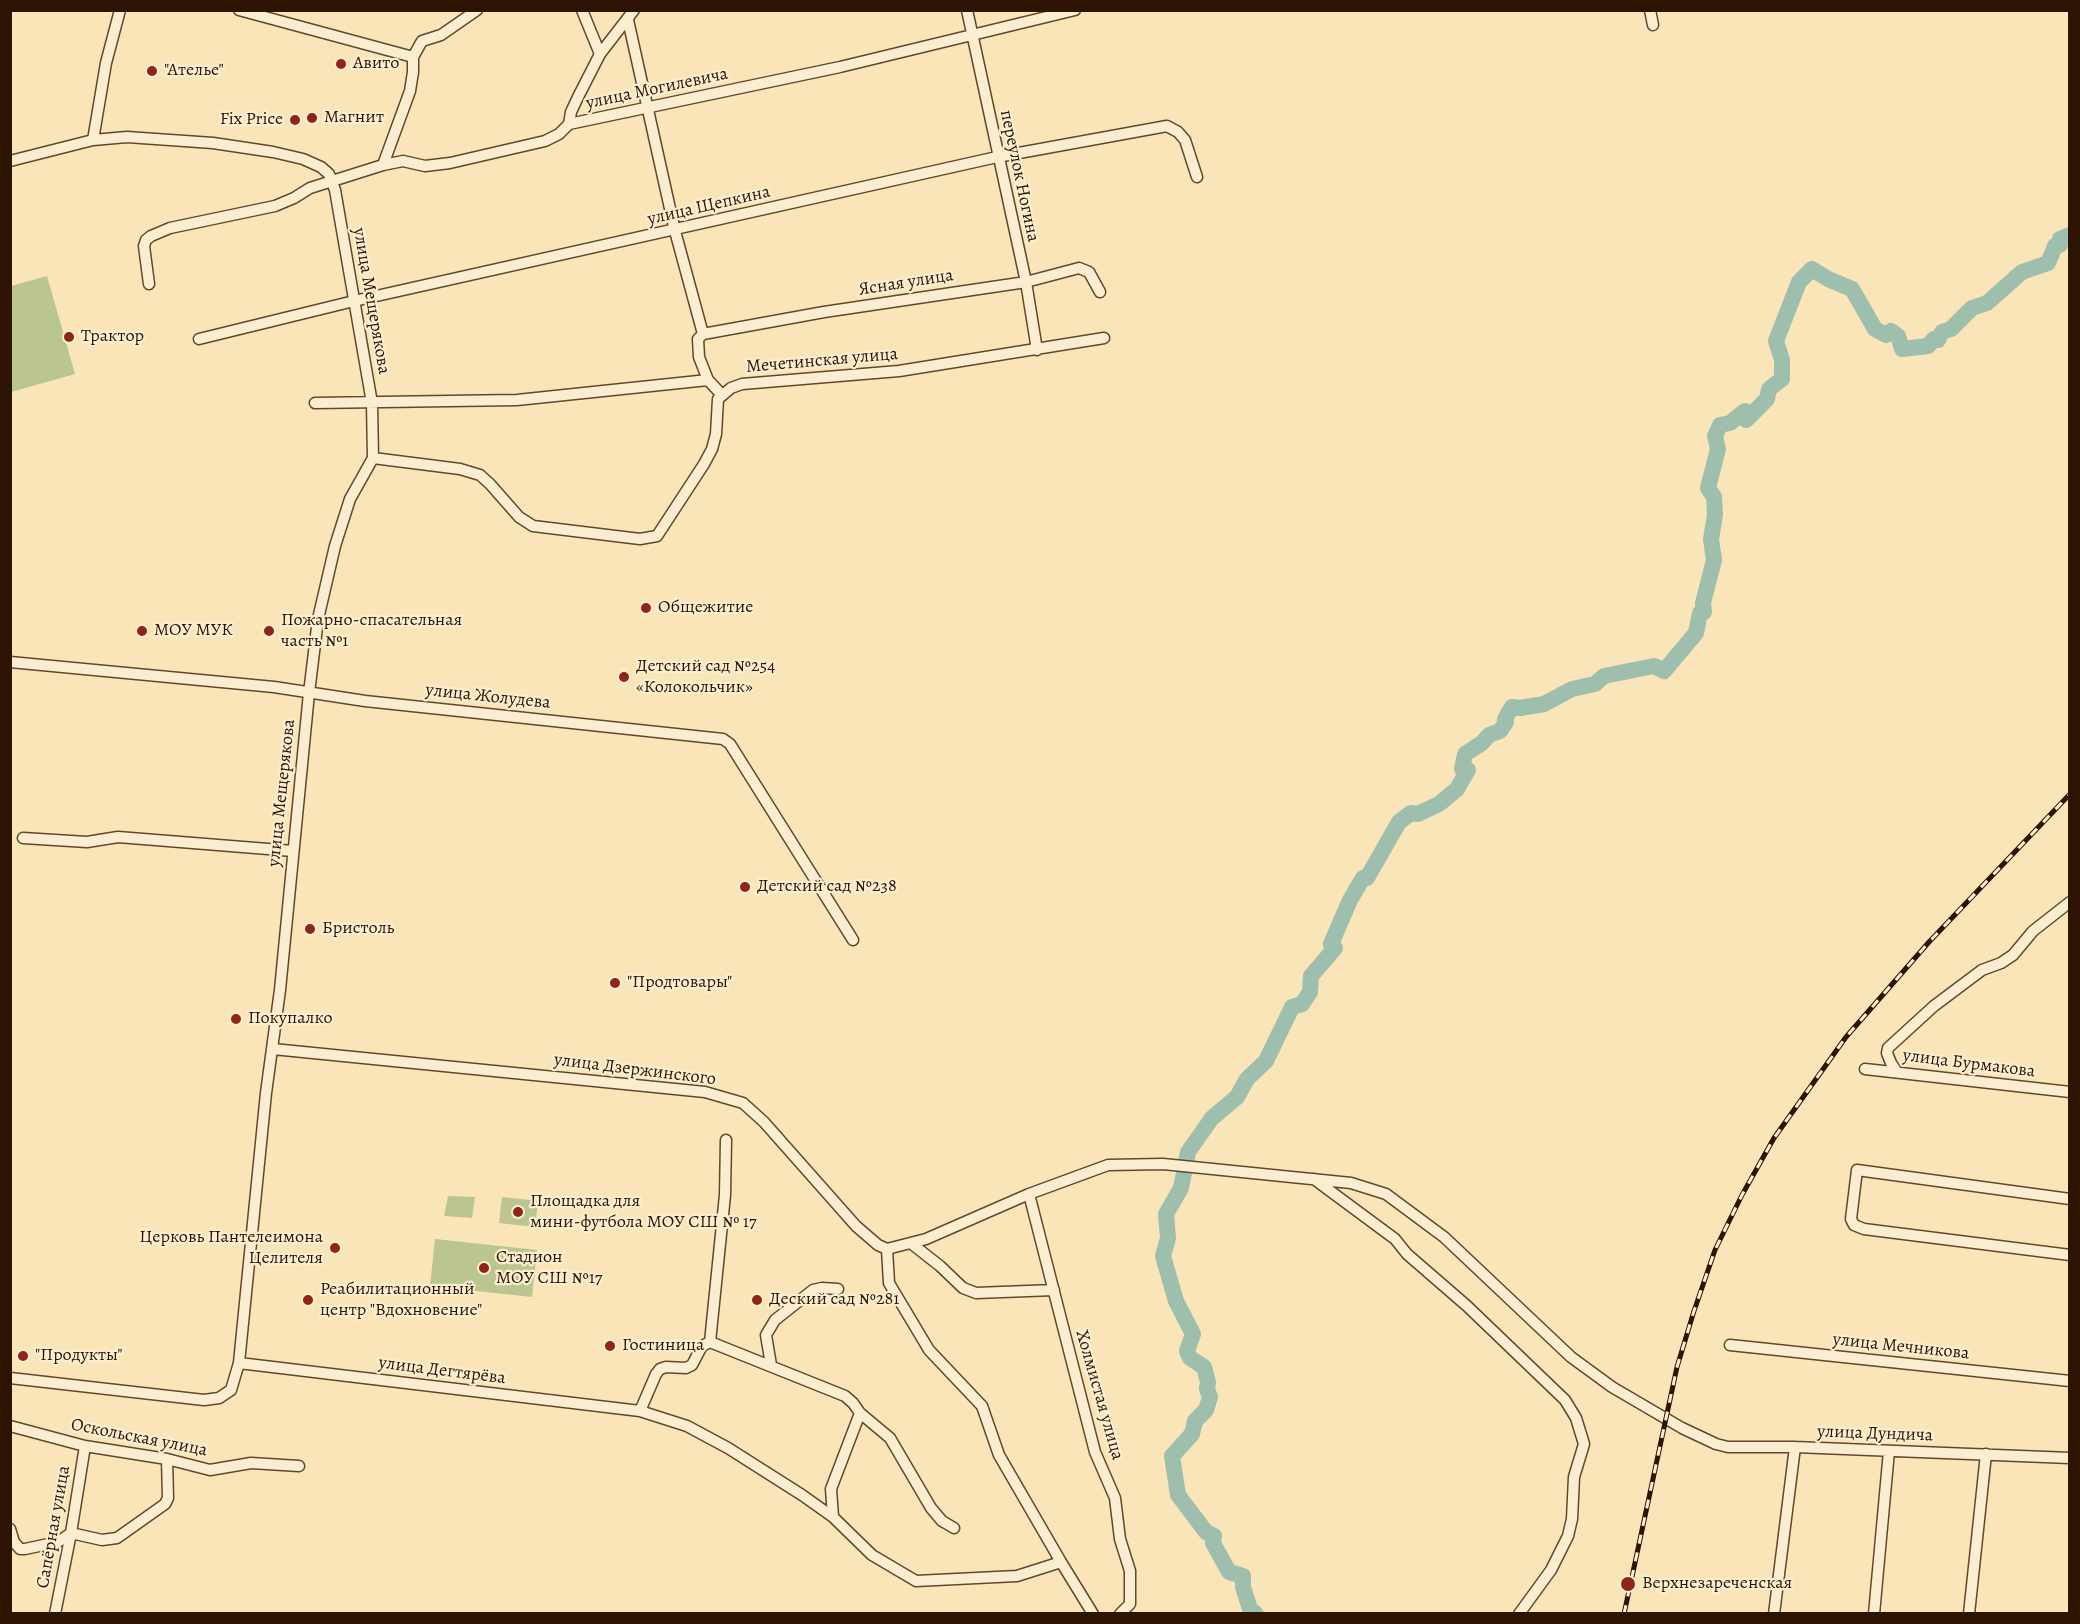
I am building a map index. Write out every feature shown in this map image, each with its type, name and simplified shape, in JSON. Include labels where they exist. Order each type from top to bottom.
[{"type":"street","points":[[93,140],[106,63],[120,10]]},
{"type":"street","points":[[239,10],[413,57]]},
{"type":"street","points":[[383,165],[410,91],[413,57],[422,41],[441,35],[477,10]]},
{"type":"street","points":[[582,10],[600,54]]},
{"type":"street","name":"переулок Ногина","points":[[967,10],[1026,282],[1037,350]]},
{"type":"street","name":"улица Могилевича","points":[[149,284],[144,246],[146,240],[151,236],[171,228],[275,206],[310,188],[383,165],[403,161],[425,166],[450,163],[545,141],[559,134],[569,124],[840,67],[1075,10]]},
{"type":"street","points":[[1650,10],[1653,25]]},
{"type":"street","points":[[569,124],[578,96],[600,54],[631,15]]},
{"type":"street","points":[[373,458],[460,469],[480,475],[519,517],[533,526],[639,539],[657,536],[712,449],[716,434],[717,404],[722,395],[708,380],[698,352],[698,339],[703,334],[675,231],[647,109],[631,15]]},
{"type":"street","name":"улица Щепкина","points":[[199,339],[354,301],[998,158],[1167,126],[1178,132],[1185,140],[1197,177]]},
{"type":"street","points":[[10,161],[93,140],[127,136],[158,138],[213,143],[303,159],[321,167],[329,174],[332,182]]},
{"type":"street","name":"улица Мещерякова","points":[[10,1378],[204,1400],[219,1398],[231,1390],[239,1363],[318,619],[335,546],[350,499],[373,458],[372,403],[332,182]]},
{"type":"street","name":"Ясная улица","points":[[703,334],[824,312],[1026,282],[1078,268],[1089,272],[1100,292]]},
{"type":"street","name":"Мечетинская улица","points":[[722,395],[742,384],[900,371],[1104,339]]},
{"type":"street","points":[[315,403],[517,400],[708,380]]},
{"type":"street","name":"улица Жолудева","points":[[10,662],[274,687],[365,701],[691,734],[727,741],[853,940]]},
{"type":"street","points":[[23,838],[87,842],[118,837],[293,851]]},
{"type":"street","points":[[1897,1072],[1887,1053],[1888,1048],[1934,1006],[1982,970],[2001,963],[2013,955],[2033,931],[2070,902]]},
{"type":"street","name":"улица Дзержинского","points":[[273,1050],[705,1092],[743,1103],[764,1122],[856,1226],[878,1245],[887,1249]]},
{"type":"street","name":"улица Бурмакова","points":[[1865,1069],[2070,1092]]},
{"type":"street","points":[[710,1342],[725,1195],[726,1140]]},
{"type":"street","name":"улица Дундича","points":[[1029,1194],[1108,1165],[1164,1164],[1352,1183],[1386,1194],[1444,1237],[1571,1357],[1612,1387],[1682,1428],[1716,1444],[1728,1447],[1795,1447],[2070,1458]]},
{"type":"street","points":[[2070,1199],[1857,1170],[1851,1219],[1854,1225],[1864,1229],[2070,1255]]},
{"type":"street","points":[[1313,1178],[1395,1239],[1407,1254],[1467,1306],[1565,1400],[1576,1418],[1584,1444],[1574,1477],[1572,1520],[1568,1536],[1551,1570],[1519,1614]]},
{"type":"street","points":[[1029,1194],[912,1244],[887,1249],[889,1283],[929,1350],[982,1407],[999,1455],[1093,1614]]},
{"type":"street","name":"Холмистая улица","points":[[1029,1194],[1095,1452],[1116,1498],[1120,1539],[1130,1571],[1130,1604],[1120,1614]]},
{"type":"street","points":[[912,1244],[963,1288],[976,1293],[1054,1290]]},
{"type":"street","points":[[771,1365],[766,1335],[775,1320],[813,1290],[838,1289]]},
{"type":"street","points":[[640,1412],[660,1369],[686,1368],[692,1365],[702,1346],[710,1342],[845,1396],[854,1403],[860,1413],[890,1438],[931,1508],[942,1521],[954,1528]]},
{"type":"street","name":"улица Мечникова","points":[[1730,1345],[2070,1381]]},
{"type":"street","name":"улица Дегтярёва","points":[[239,1363],[640,1412],[687,1426],[728,1448],[833,1517],[872,1555],[916,1581],[1017,1576],[1061,1562]]},
{"type":"street","points":[[833,1517],[831,1488],[860,1413]]},
{"type":"street","name":"Оскольская улица","points":[[10,1426],[85,1446],[167,1459],[210,1470],[251,1463],[299,1466]]},
{"type":"street","name":"Сапёрная улица","points":[[55,1614],[85,1446]]},
{"type":"street","points":[[1774,1614],[1795,1447]]},
{"type":"street","points":[[1874,1614],[1889,1451]]},
{"type":"street","points":[[1969,1614],[1986,1454]]},
{"type":"street","points":[[10,1529],[14,1542],[20,1549],[26,1550],[58,1542],[71,1533],[102,1540],[117,1538],[165,1504],[168,1498],[167,1459]]},
{"type":"green space","points":[[47,276],[75,374],[11,392],[11,286]]},
{"type":"green space","points":[[448,1196],[475,1197],[472,1218],[444,1216]]},
{"type":"green space","name":"Площадка для мини-футбола МОУ СШ № 17","points":[[502,1197],[538,1201],[535,1227],[499,1223]]},
{"type":"green space","name":"Стадион МОУ СШ №17","points":[[435,1239],[537,1250],[532,1297],[430,1286]]},
{"type":"waterway","points":[[1256,1614],[1250,1609],[1243,1587],[1243,1576],[1229,1572],[1213,1543],[1214,1536],[1206,1532],[1178,1495],[1172,1456],[1192,1434],[1195,1421],[1206,1410],[1210,1397],[1204,1367],[1190,1358],[1187,1351],[1193,1334],[1176,1301],[1163,1256],[1168,1238],[1166,1214],[1181,1188],[1188,1152],[1212,1118],[1237,1097],[1247,1079],[1266,1061],[1292,1007],[1302,1004],[1310,992],[1311,976],[1335,948],[1331,944],[1350,900],[1363,878],[1367,878],[1399,822],[1411,813],[1418,814],[1439,804],[1457,789],[1468,770],[1462,769],[1465,754],[1482,743],[1489,735],[1500,731],[1512,707],[1544,704],[1572,689],[1595,684],[1604,676],[1654,666],[1664,671],[1696,633],[1700,613],[1704,612],[1703,603],[1714,560],[1711,539],[1715,515],[1714,497],[1708,488],[1718,449],[1715,436],[1720,425],[1730,423],[1745,411],[1746,420],[1767,399],[1769,389],[1782,379],[1782,360],[1776,341],[1799,282],[1812,269],[1852,289],[1875,329],[1886,335],[1891,331],[1898,336],[1902,349],[1928,346],[1934,339],[1938,340],[1942,332],[1951,329],[1972,308],[1987,303],[2022,272],[2048,263],[2055,246],[2060,245],[2060,239],[2070,235]]},
{"type":"railway","points":[[1624,1614],[1677,1367],[1715,1250],[1742,1195],[1774,1138],[1846,1037],[1929,942],[2070,794]]},
{"type":"place","name":"Авито","points":[[341,64]]},
{"type":"place","name":"\"Ателье\"","points":[[152,71]]},
{"type":"place","name":"Магнит","points":[[312,118]]},
{"type":"place","name":"Fix Price","points":[[295,120]]},
{"type":"place","name":"Трактор","points":[[69,337]]},
{"type":"place","name":"Общежитие","points":[[646,608]]},
{"type":"place","name":"МОУ МУК","points":[[142,631]]},
{"type":"place","name":"Пожарно-спасательная часть №1","points":[[269,631]]},
{"type":"place","name":"Детский сад №254 «Колокольчик»","points":[[624,677]]},
{"type":"place","name":"Детский сад №238","points":[[745,887]]},
{"type":"place","name":"Бристоль","points":[[310,929]]},
{"type":"place","name":"\"Продтовары\"","points":[[615,983]]},
{"type":"place","name":"Покупалко","points":[[236,1019]]},
{"type":"place","name":"Площадка для мини-футбола МОУ СШ № 17","points":[[518,1212]]},
{"type":"place","name":"Церковь Пантелеимона Целителя","points":[[335,1248]]},
{"type":"place","name":"Стадион МОУ СШ №17","points":[[484,1268]]},
{"type":"place","name":"Реабилитационный центр \"Вдохновение\"","points":[[308,1300]]},
{"type":"place","name":"Деский сад №281","points":[[757,1300]]},
{"type":"place","name":"Гостиница","points":[[610,1346]]},
{"type":"place","name":"\"Продукты\"","points":[[23,1356]]},
{"type":"place","name":"Верхнезареченская","points":[[1628,1584]]}]
